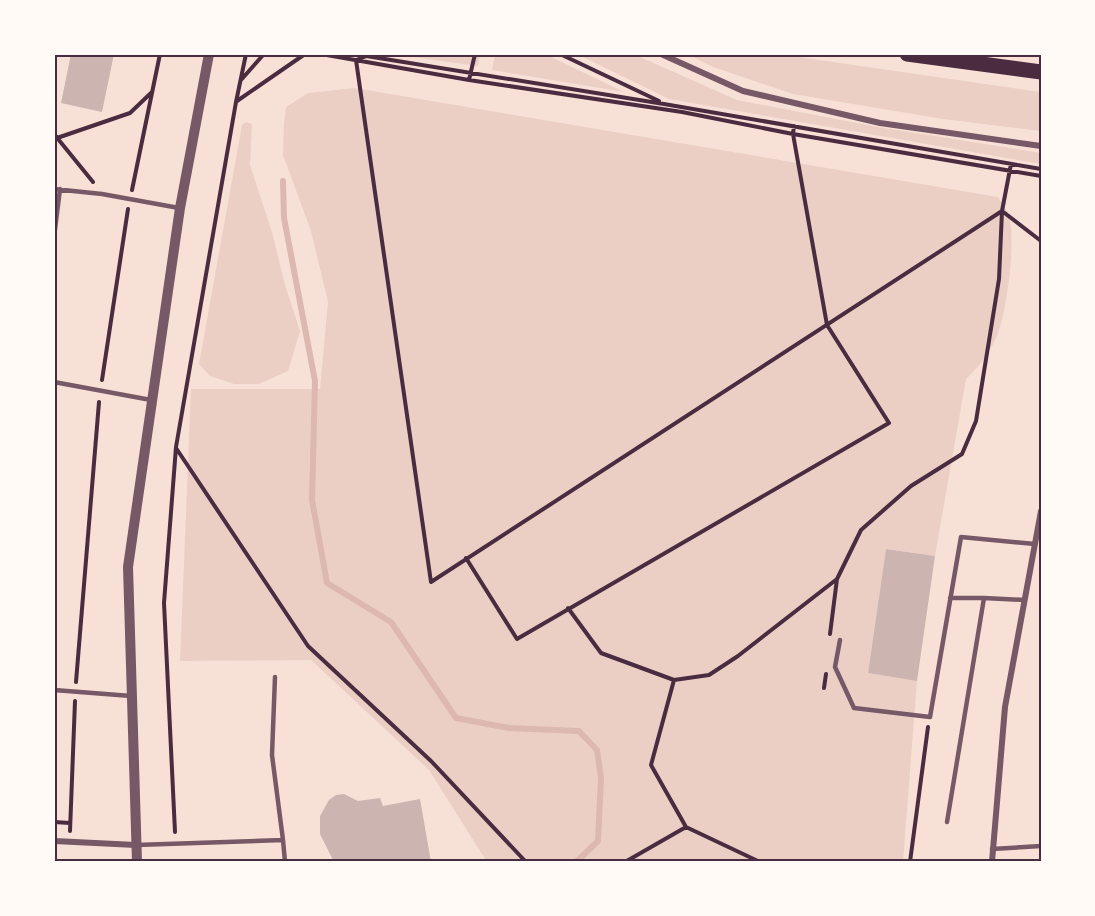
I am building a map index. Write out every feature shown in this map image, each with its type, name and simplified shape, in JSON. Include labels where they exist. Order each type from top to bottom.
[{"type":"main road","points":[[907,54],[1041,72]]},
{"type":"street","points":[[137,862],[128,567],[180,208],[209,54]]},
{"type":"street","points":[[661,54],[743,91],[880,123],[1041,146]]},
{"type":"street","points":[[992,862],[1005,707],[1041,511]]},
{"type":"street","points":[[54,841],[136,845]]},
{"type":"lane","points":[[54,237],[57,189],[102,194],[180,208]]},
{"type":"lane","points":[[54,382],[151,400]]},
{"type":"lane","points":[[840,640],[835,667],[854,708],[930,717],[961,537],[1035,544]]},
{"type":"lane","points":[[951,598],[1024,600]]},
{"type":"lane","points":[[947,822],[984,598]]},
{"type":"lane","points":[[275,677],[272,755],[285,862]]},
{"type":"lane","points":[[54,690],[131,696]]},
{"type":"lane","points":[[136,845],[283,840]]},
{"type":"lane","points":[[992,849],[1041,846]]},
{"type":"path","points":[[71,842],[75,692],[100,390],[130,199],[160,54]]},
{"type":"path","points":[[176,845],[164,603],[176,447],[246,54]]},
{"type":"path","points":[[240,81],[264,54]]},
{"type":"path","points":[[236,102],[305,54]]},
{"type":"path","points":[[321,54],[470,80],[682,112],[793,134],[1041,176]]},
{"type":"path","points":[[354,54],[664,104],[1041,169]]},
{"type":"path","points":[[356,60],[372,54]]},
{"type":"path","points":[[470,80],[475,54]]},
{"type":"path","points":[[560,54],[682,112]]},
{"type":"path","points":[[356,60],[430,582],[1002,212]]},
{"type":"path","points":[[102,194],[55,136],[130,113],[152,92]]},
{"type":"path","points":[[466,558],[517,639],[889,423],[827,326],[793,134],[794,126]]},
{"type":"path","points":[[829,645],[837,579],[861,530],[912,486],[962,454],[976,421],[999,279],[1002,212],[1011,164]]},
{"type":"path","points":[[1002,212],[1041,241]]},
{"type":"path","points":[[176,447],[308,646],[431,761],[526,862]]},
{"type":"path","points":[[568,608],[601,653],[674,680],[708,675],[738,656],[837,579]]},
{"type":"path","points":[[824,688],[827,666]]},
{"type":"path","points":[[674,680],[651,765],[686,827],[760,862]]},
{"type":"path","points":[[910,862],[930,717]]},
{"type":"path","points":[[54,822],[70,823]]},
{"type":"path","points":[[625,862],[686,827]]},
{"type":"shaded area","points":[[391,54],[480,54],[478,66]]},
{"type":"shaded area","points":[[495,54],[545,54],[624,92],[492,70]]},
{"type":"shaded area","points":[[577,54],[628,54],[640,57],[737,100],[878,127],[1041,153],[1041,164],[669,99]]},
{"type":"shaded area","points":[[687,54],[778,54],[1041,92],[1041,131],[943,119],[793,94],[713,67]]},
{"type":"shaded area","points":[[355,88],[998,197],[1008,213],[1012,238],[1010,273],[1001,322],[988,352],[966,379],[935,556],[886,549],[868,673],[917,681],[903,862],[487,862],[429,770],[311,660],[180,661],[191,389],[320,389],[328,302],[311,231],[283,155],[284,124],[286,107],[308,93]]},
{"type":"shaded area","points":[[246,122],[252,124],[250,165],[300,331],[288,371],[259,384],[234,384],[210,376],[199,364],[242,125]]},
{"type":"building","points":[[71,54],[114,54],[102,112],[61,103]]},
{"type":"building","points":[[886,549],[935,556],[917,681],[868,673]]},
{"type":"building","points":[[344,794],[358,801],[380,798],[383,806],[420,799],[431,862],[334,862],[320,834],[320,816],[329,800],[336,795]]},
{"type":"waterway","points":[[283,181],[284,218],[315,381],[312,500],[327,583],[391,622],[456,718],[509,728],[579,731],[597,750],[601,778],[598,841],[576,862]]}]
